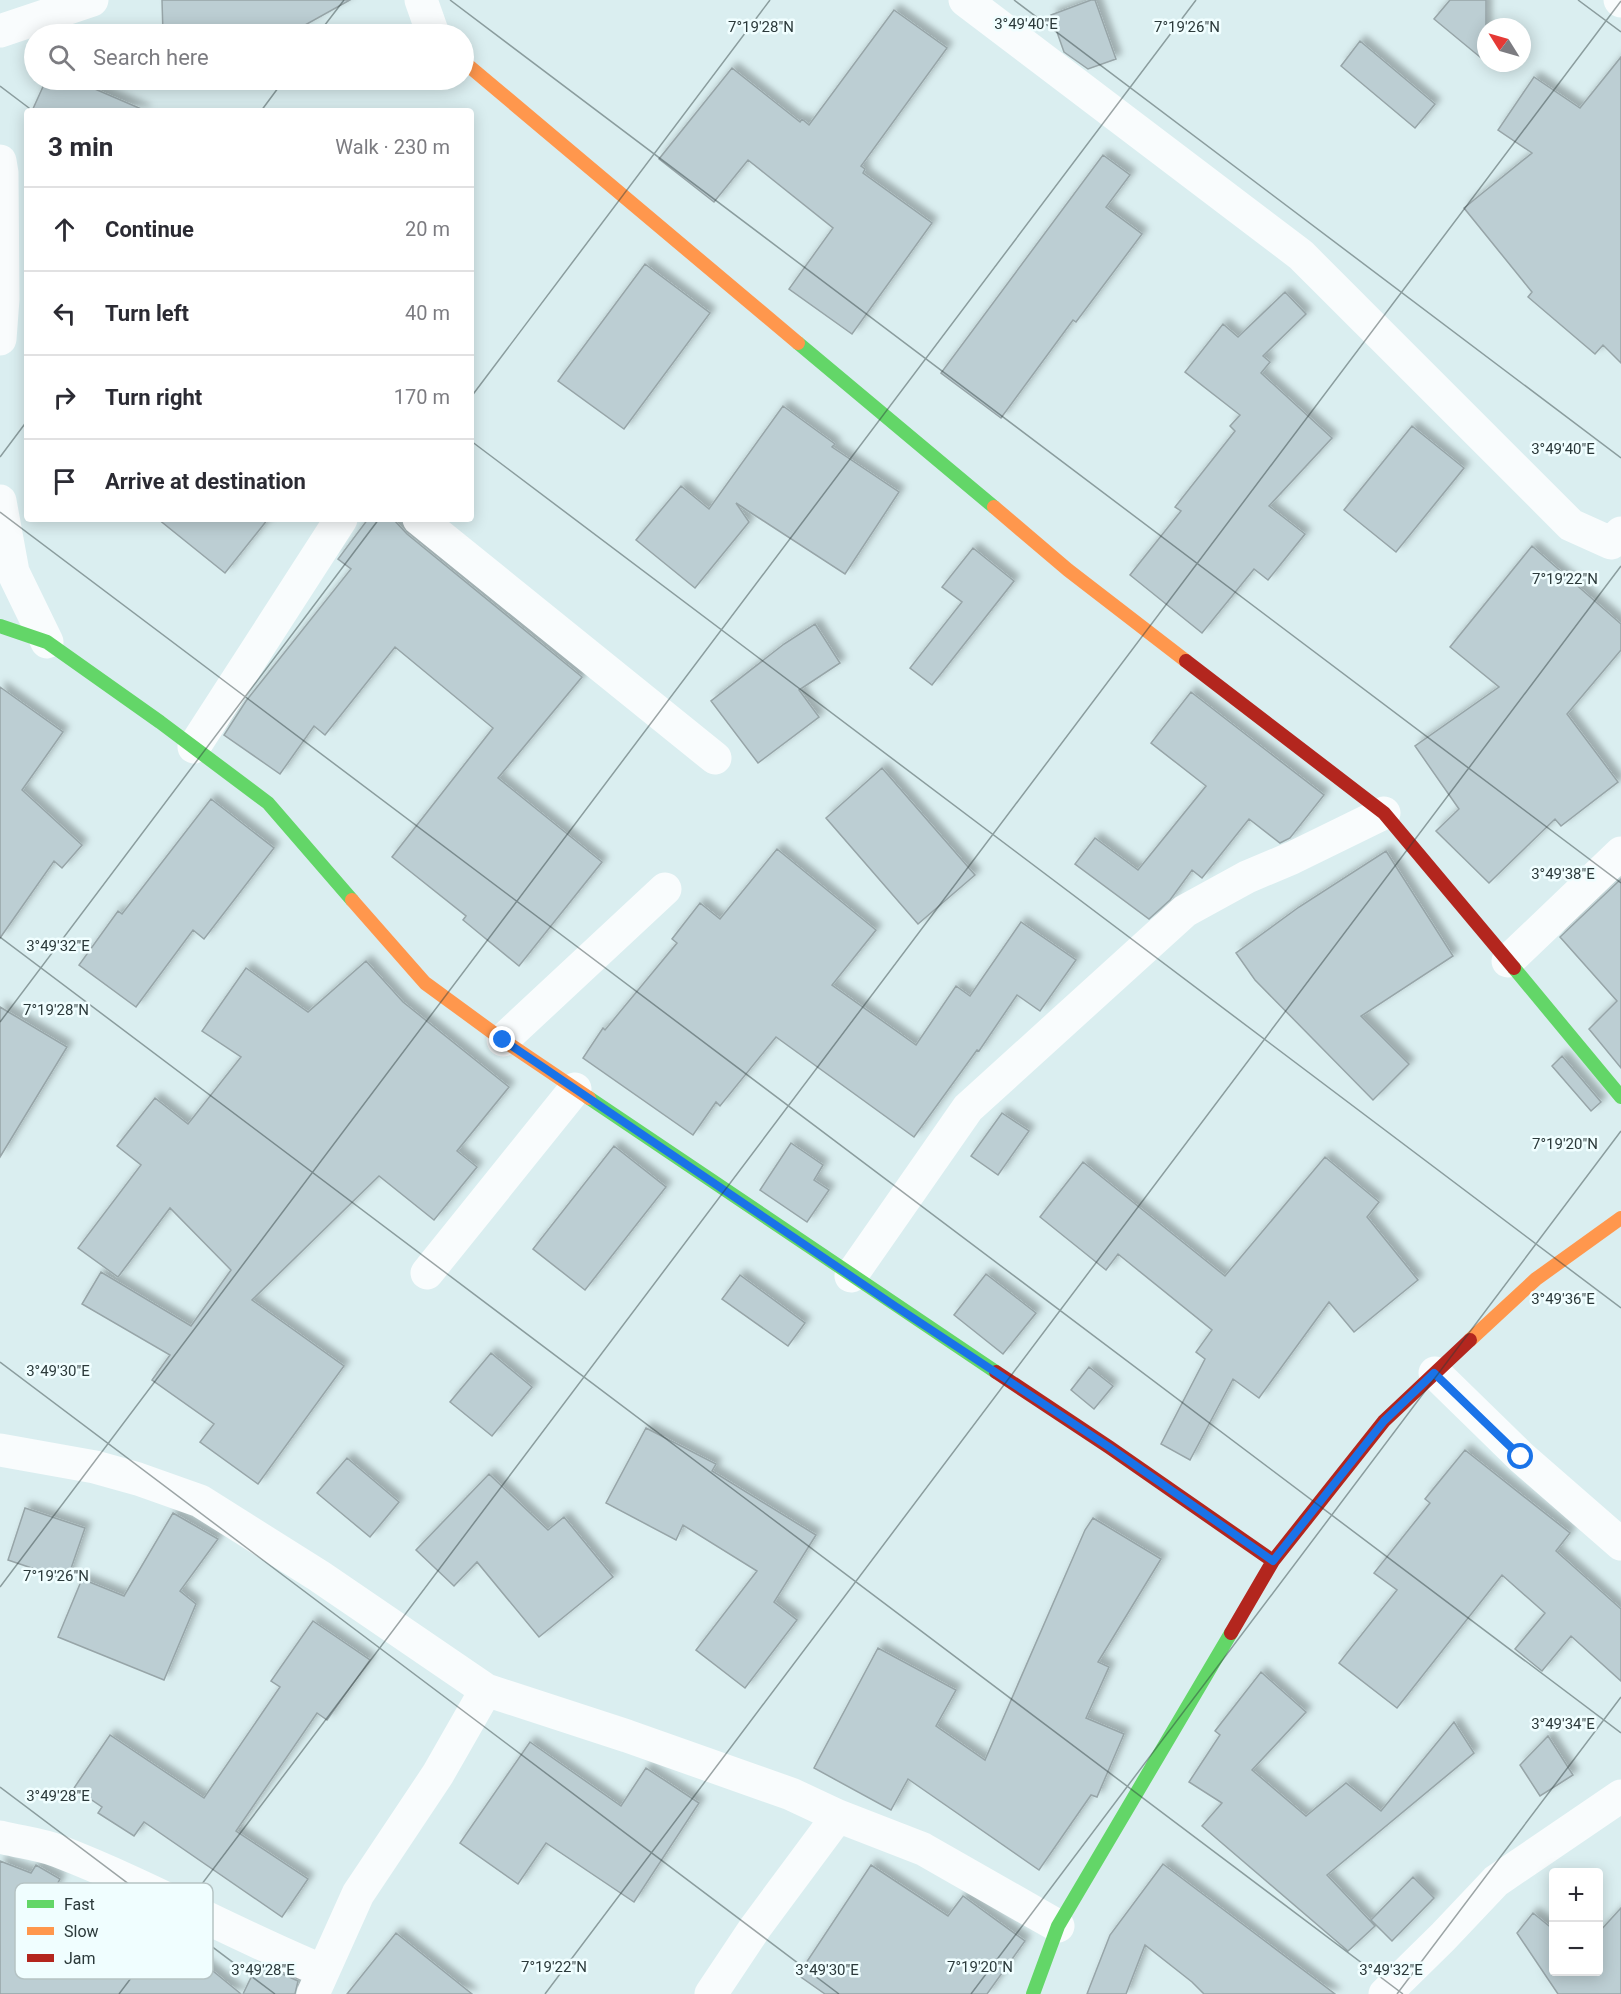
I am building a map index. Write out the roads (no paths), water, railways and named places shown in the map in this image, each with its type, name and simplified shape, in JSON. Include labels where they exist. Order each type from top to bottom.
[{"type":"street","points":[[0,31],[92,0]]},
{"type":"street","points":[[421,0],[429,24]]},
{"type":"street","points":[[965,0],[1301,255],[1571,525],[1611,543],[1621,534]]},
{"type":"street","points":[[474,70],[1068,570],[1384,813],[1621,1097]]},
{"type":"street","points":[[1,167],[24,191]]},
{"type":"street","points":[[0,339],[3,299],[1,167]]},
{"type":"street","points":[[0,501],[13,573],[47,642]]},
{"type":"street","points":[[194,747],[339,522]]},
{"type":"street","points":[[423,522],[715,758]]},
{"type":"street","points":[[0,626],[47,642],[268,803],[425,983],[503,1040],[851,1276],[1109,1447],[1273,1561]]},
{"type":"street","points":[[851,1276],[968,1108],[1185,911],[1247,877],[1292,858],[1384,813]]},
{"type":"street","points":[[1508,962],[1621,853]]},
{"type":"street","points":[[503,1040],[665,889]]},
{"type":"street","points":[[427,1273],[575,1089]]},
{"type":"street","points":[[1033,1994],[1058,1926],[1273,1561],[1384,1421],[1536,1279],[1621,1218]]},
{"type":"street","points":[[1434,1373],[1521,1457],[1621,1544]]},
{"type":"street","points":[[0,1450],[95,1467],[138,1479],[200,1501],[319,1576],[486,1690],[791,1794],[838,1816],[923,1849],[1058,1926]]},
{"type":"street","points":[[213,1921],[289,1957],[318,1982],[358,1894],[438,1774],[486,1690]]},
{"type":"street","points":[[1385,1994],[1496,1881],[1621,1796]]},
{"type":"street","points":[[711,1994],[755,1928],[838,1816]]},
{"type":"street","points":[[0,1837],[56,1850],[131,1883]]}]
